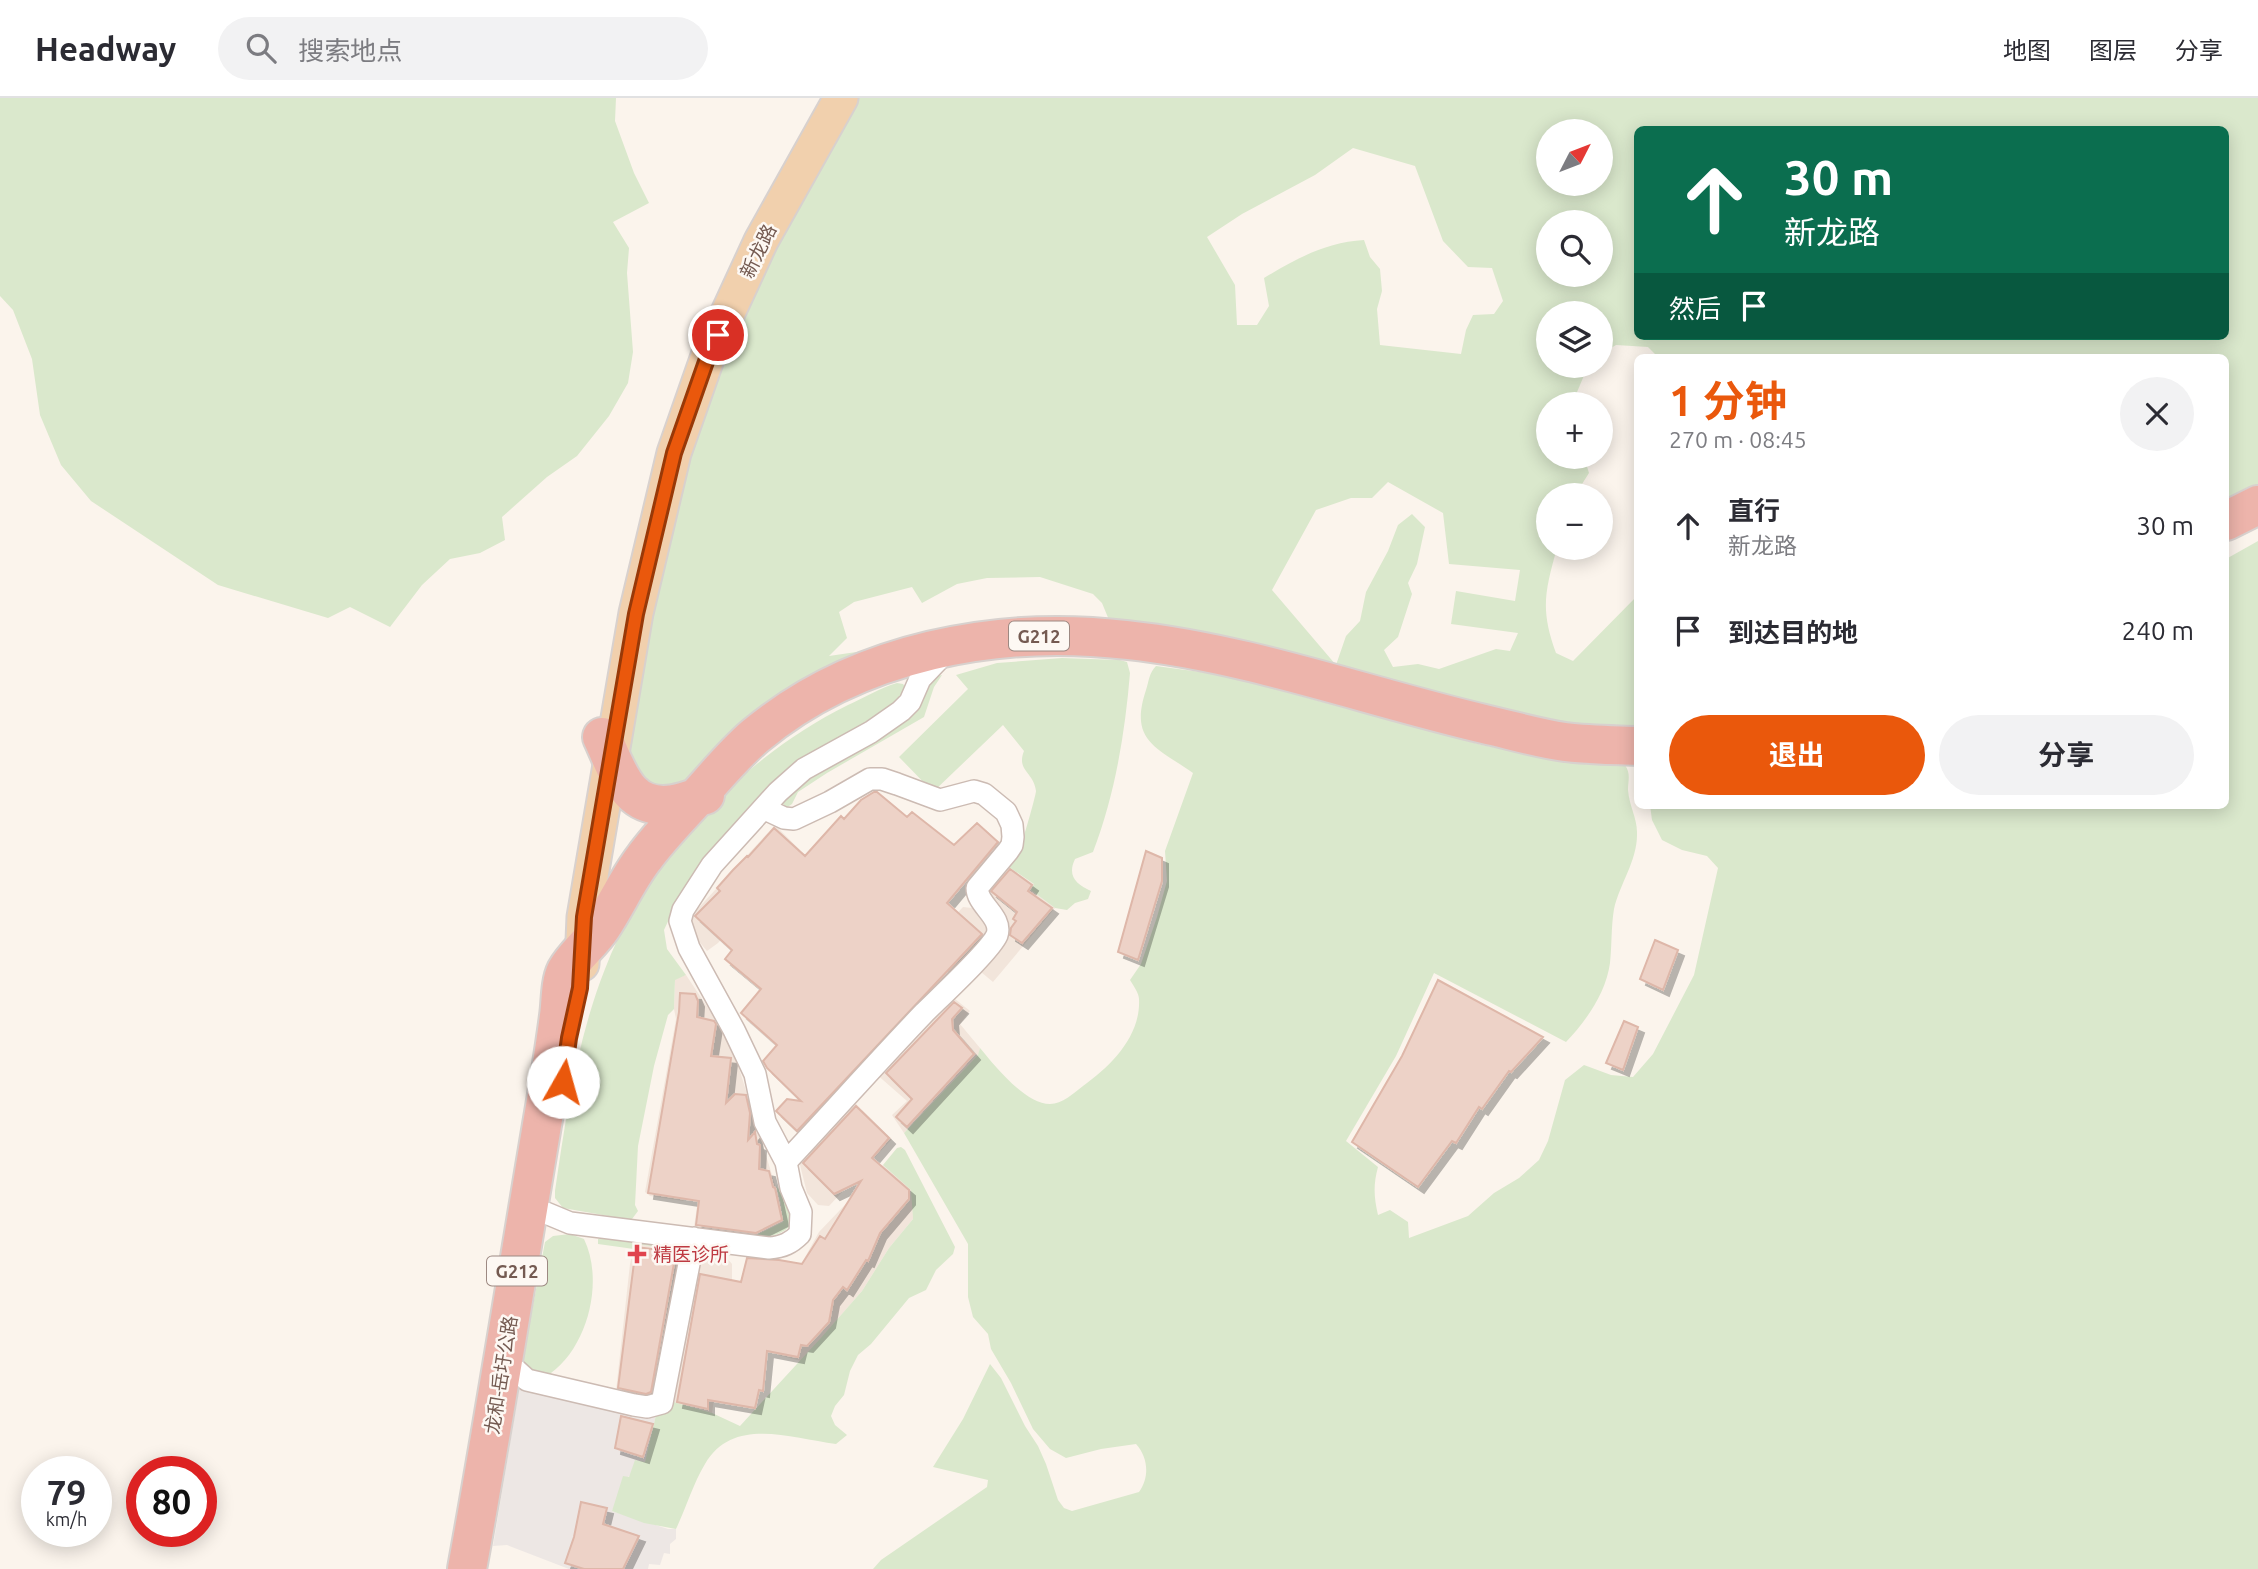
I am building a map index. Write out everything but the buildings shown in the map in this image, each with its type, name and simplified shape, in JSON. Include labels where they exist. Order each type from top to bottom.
[{"type":"highway","points":[[2229,520],[2258,505]]},
{"type":"highway","points":[[2229,534],[2258,519]]},
{"type":"highway","name":"G212","points":[[940,654],[990,638],[1069,635],[1169,645],[1304,674],[1441,714],[1532,736],[1590,744],[1634,746]]},
{"type":"highway","name":"G212","points":[[576,971],[647,853],[706,795],[733,756],[756,735],[805,701],[848,679],[911,656],[1011,646],[1148,653],[1198,661],[1301,686],[1469,733],[1520,744],[1556,751],[1634,756]]},
{"type":"highway","points":[[606,747],[630,792],[642,801],[657,805],[674,804],[706,795]]},
{"type":"highway","name":"龙和-岳圩公路","points":[[481,1569],[528,1295],[546,1213],[576,971]]},
{"type":"highway","name":"龙和-岳圩公路","points":[[467,1569],[480,1507],[518,1262],[576,971]]},
{"type":"main road","name":"新龙路","points":[[576,971],[606,747],[645,504],[696,346],[750,235],[826,98]]},
{"type":"main road","name":"新龙路","points":[[606,747],[646,565],[674,453],[688,410],[708,356],[761,241],[841,98]]},
{"type":"street","points":[[546,1213],[570,1223],[769,1248],[792,1242],[800,1234],[802,1223],[786,1162],[765,1122],[758,1086],[749,1060],[690,948],[680,921],[683,910],[712,865],[790,780],[901,711],[910,702],[920,679],[940,654]]},
{"type":"street","points":[[765,808],[784,818],[794,819],[870,779],[882,779],[940,800],[974,792],[984,794],[1006,812],[1013,825],[1012,845],[977,888],[981,902],[998,927],[996,935],[974,962],[786,1162]]},
{"type":"street","points":[[516,1370],[527,1380],[634,1405],[647,1407],[662,1404],[694,1238]]},
{"type":"shaded area","points":[[775,825],[800,850],[718,943],[707,951],[692,933],[692,915]]},
{"type":"shaded area","points":[[1003,863],[1035,885],[1031,890],[1055,908],[993,982],[975,967],[1000,939],[984,889]]},
{"type":"shaded area","points":[[963,907],[972,908],[991,926],[991,930],[950,974],[928,954],[927,946]]},
{"type":"shaded area","points":[[686,975],[720,1026],[738,1065],[781,1204],[783,1222],[748,1239],[694,1227],[711,1108],[686,1198],[683,1201],[650,1196],[645,1192],[676,1019],[675,979]]},
{"type":"shaded area","points":[[950,995],[970,1011],[960,1024],[980,1048],[979,1054],[904,1133],[892,1115],[907,1101],[875,1073]]},
{"type":"shaded area","points":[[855,1103],[892,1139],[829,1206],[818,1205],[807,1193],[799,1161]]},
{"type":"shaded area","points":[[883,1165],[912,1190],[913,1219],[889,1248],[862,1291],[801,1361],[778,1355],[776,1350],[790,1284],[819,1232]]},
{"type":"shaded area","points":[[635,1244],[681,1252],[657,1398],[616,1391],[630,1264]]},
{"type":"shaded area","points":[[702,1253],[726,1257],[732,1264],[732,1282],[712,1413],[670,1401]]},
{"type":"shaded area","points":[[520,1384],[656,1415],[645,1463],[628,1477],[612,1511],[668,1529],[676,1529],[676,1539],[670,1544],[670,1554],[664,1553],[660,1565],[649,1564],[648,1569],[569,1569],[507,1545],[493,1546]]},
{"type":"green space","points":[[0,98],[616,98],[615,121],[634,173],[649,203],[613,222],[629,248],[627,273],[633,352],[628,383],[609,416],[577,456],[547,477],[502,517],[505,540],[480,553],[450,559],[422,585],[390,627],[350,607],[328,618],[218,585],[91,501],[61,465],[40,415],[32,359],[13,310],[0,296]]},
{"type":"green space","points":[[853,98],[2258,98],[2258,491],[2229,506],[2229,354],[1655,354],[1648,347],[1613,347],[1613,301],[1536,301],[1536,378],[1583,378],[1577,392],[1536,392],[1536,469],[1588,469],[1589,473],[1583,483],[1536,483],[1536,560],[1554,560],[1546,601],[1551,638],[1556,653],[1573,661],[1634,599],[1634,737],[1617,737],[1109,620],[1102,603],[1093,594],[1040,577],[987,578],[957,584],[922,603],[912,587],[854,602],[839,612],[847,638],[829,656],[870,650],[694,780],[661,793],[629,769],[628,721],[669,520],[729,333]],"holes":[[[1353,148],[1415,166],[1443,241],[1468,267],[1492,268],[1503,301],[1494,314],[1473,315],[1466,330],[1461,354],[1380,345],[1377,309],[1382,291],[1380,269],[1370,257],[1364,240],[1324,248],[1264,278],[1269,306],[1257,325],[1237,325],[1235,285],[1207,237],[1242,214],[1315,175]],[[1388,482],[1443,513],[1449,564],[1520,570],[1515,601],[1456,591],[1451,624],[1518,633],[1510,651],[1496,649],[1439,669],[1418,664],[1393,667],[1384,650],[1398,637],[1412,594],[1408,583],[1417,564],[1425,527],[1412,514],[1398,525],[1388,551],[1366,592],[1360,621],[1346,636],[1336,665],[1272,590],[1316,510],[1351,498],[1372,498]]]},
{"type":"green space","points":[[2258,541],[2258,1569],[873,1569],[881,1560],[987,1487],[988,1480],[933,1467],[963,1419],[990,1364],[1001,1378],[1038,1446],[1058,1500],[1064,1508],[1072,1511],[1139,1492],[1145,1480],[1145,1461],[1136,1444],[1066,1458],[1050,1449],[1033,1429],[991,1349],[988,1334],[973,1317],[968,1297],[968,1244],[904,1133],[978,1055],[980,1048],[1021,1091],[1030,1098],[1050,1104],[1068,1098],[1094,1078],[1114,1059],[1130,1038],[1138,1013],[1139,999],[1130,980],[1141,964],[1157,917],[1167,881],[1165,851],[1193,773],[1157,749],[1144,732],[1141,721],[1142,707],[1149,677],[1156,666],[1223,675],[1482,745],[1587,764],[1625,765],[1627,768],[1637,842],[1614,909],[1608,974],[1600,996],[1581,1025],[1566,1042],[1434,973],[1396,1056],[1346,1141],[1378,1167],[1375,1191],[1378,1215],[1390,1210],[1408,1222],[1409,1238],[1468,1216],[1539,1160],[1548,1141],[1565,1080],[1584,1065],[1611,1075],[1633,1077],[1653,1054],[1694,975],[1718,868],[1707,856],[1682,850],[1662,840],[1652,820],[1651,809],[2229,809],[2229,557]]},
{"type":"green space","points":[[1062,658],[1120,660],[1127,662],[1130,673],[1122,741],[1101,830],[1093,852],[1075,859],[1072,870],[1074,879],[1091,891],[1088,899],[1075,903],[1067,910],[1055,908],[1031,890],[1034,884],[1003,863],[1019,849],[1036,791],[1022,763],[1024,751],[1003,725],[933,792],[899,757],[968,689],[956,675],[997,663]]},
{"type":"green space","points":[[942,675],[934,687],[924,717],[798,792],[792,804],[786,808],[782,802],[789,788],[922,695],[933,677]]},
{"type":"green space","points":[[897,683],[903,684],[907,695],[755,807],[726,833],[683,889],[664,930],[667,949],[686,975],[675,980],[674,1009],[668,1015],[654,1066],[638,1146],[635,1205],[638,1211],[629,1223],[614,1217],[563,1208],[555,1198],[555,1191],[568,1107],[587,1023],[605,969],[623,928],[646,888],[702,815],[735,782],[809,727],[878,690]]},
{"type":"green space","points":[[901,1147],[955,1247],[953,1254],[936,1270],[926,1290],[909,1298],[871,1344],[858,1355],[850,1371],[844,1395],[831,1416],[835,1425],[847,1435],[836,1444],[764,1434],[731,1440],[717,1449],[705,1464],[676,1529],[644,1523],[612,1511],[623,1476],[629,1477],[635,1460],[645,1462],[656,1415],[670,1401],[712,1413],[740,1426],[862,1291],[889,1248],[913,1219],[911,1190],[883,1165],[897,1148]]},
{"type":"green space","points":[[776,1185],[790,1209],[790,1225],[779,1233],[748,1239],[783,1222]]},
{"type":"green space","points":[[570,1234],[584,1239],[593,1275],[592,1295],[588,1315],[572,1351],[560,1366],[545,1377],[531,1371],[523,1358],[545,1242],[553,1236]]},
{"type":"green space","points":[[606,1236],[665,1244],[678,1250],[636,1244],[634,1249],[598,1244],[598,1239]]},
{"type":"place","name":"精医诊所","points":[[637,1254]]},
{"type":"route","points":[[563,1082],[580,988],[584,917],[646,565],[674,453],[718,335]]}]
